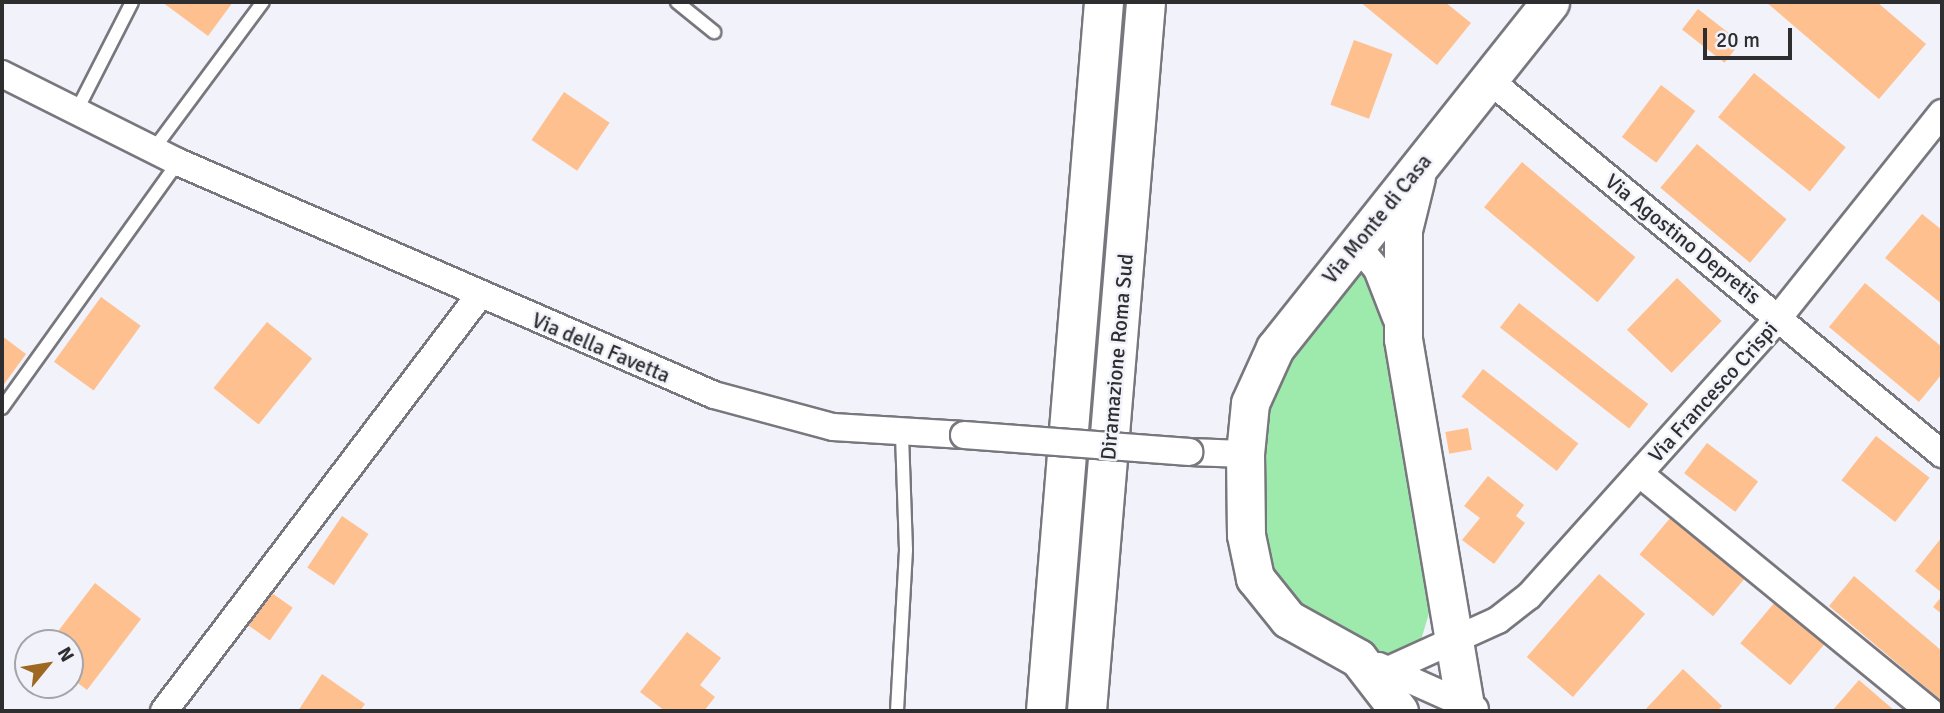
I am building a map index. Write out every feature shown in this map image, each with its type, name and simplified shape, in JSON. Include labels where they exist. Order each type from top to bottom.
[{"type":"highway","name":"Diramazione Roma Sud","points":[[1046,711],[1104,2]]},
{"type":"highway","name":"Diramazione Roma Sud","points":[[1087,711],[1146,2]]},
{"type":"street","name":"Via Monte di Casa","points":[[1373,664],[1288,619],[1259,586],[1247,552],[1245,454],[1248,415],[1261,372],[1356,244],[1550,2]]},
{"type":"street","name":"Via della Favetta","points":[[2,74],[178,162],[479,296],[745,406],[833,427],[902,434],[964,435],[1245,454]]},
{"type":"street","name":"Via Agostino Depretis","points":[[1488,79],[1942,454]]},
{"type":"street","name":"Via Francesco Crispi","points":[[1373,664],[1456,640],[1519,605],[1779,317],[1942,113]]},
{"type":"street","points":[[1404,339],[1404,219],[1411,187],[1424,160]]},
{"type":"street","points":[[1356,244],[1383,280],[1404,339],[1456,640],[1458,706],[1373,664]]},
{"type":"street","points":[[164,711],[479,296]]},
{"type":"street","points":[[1640,474],[1930,711]]},
{"type":"street","points":[[1373,664],[1399,711]]},
{"type":"lane","points":[[76,112],[132,2]]},
{"type":"lane","points":[[153,150],[263,2]]},
{"type":"lane","points":[[677,2],[713,32]]},
{"type":"lane","points":[[2,408],[178,162]]},
{"type":"lane","points":[[897,711],[906,550],[902,434]]},
{"type":"green space","points":[[1359,261],[1379,300],[1388,336],[1430,610],[1421,640],[1392,661],[1290,607],[1263,550],[1259,442],[1275,375]]},
{"type":"building","points":[[162,2],[233,2],[208,36]]},
{"type":"building","points":[[1360,2],[1445,2],[1471,23],[1437,65]]},
{"type":"building","points":[[1766,2],[1877,2],[1926,44],[1879,99]]},
{"type":"building","points":[[1698,9],[1741,42],[1725,63],[1682,29]]},
{"type":"building","points":[[1354,40],[1393,54],[1369,119],[1330,105]]},
{"type":"building","points":[[1754,73],[1846,147],[1810,192],[1718,117]]},
{"type":"building","points":[[1661,85],[1695,111],[1656,163],[1622,137]]},
{"type":"building","points":[[564,92],[610,123],[577,171],[532,140]]},
{"type":"building","points":[[1697,144],[1787,219],[1750,263],[1660,188]]},
{"type":"building","points":[[1522,162],[1635,257],[1597,302],[1484,207]]},
{"type":"building","points":[[1922,214],[1942,230],[1942,304],[1885,258]]},
{"type":"building","points":[[1677,278],[1722,321],[1672,373],[1627,330]]},
{"type":"building","points":[[1865,283],[1942,347],[1942,374],[1919,402],[1829,327]]},
{"type":"building","points":[[101,297],[141,326],[94,391],[54,362]]},
{"type":"building","points":[[1519,303],[1648,404],[1629,428],[1500,327]]},
{"type":"building","points":[[267,322],[312,359],[259,425],[214,388]]},
{"type":"building","points":[[2,336],[26,354],[2,387]]},
{"type":"building","points":[[1483,369],[1578,443],[1557,471],[1461,397]]},
{"type":"building","points":[[1468,428],[1472,450],[1449,454],[1445,432]]},
{"type":"building","points":[[1876,436],[1930,478],[1895,522],[1842,480]]},
{"type":"building","points":[[1707,443],[1758,482],[1735,512],[1684,473]]},
{"type":"building","points":[[1488,476],[1524,505],[1516,516],[1525,523],[1494,564],[1462,540],[1480,518],[1464,506]]},
{"type":"building","points":[[342,516],[369,534],[334,585],[307,567]]},
{"type":"building","points":[[1671,517],[1745,579],[1713,616],[1640,555]]},
{"type":"building","points":[[1942,537],[1942,593],[1915,571]]},
{"type":"building","points":[[1599,574],[1645,614],[1573,697],[1527,657]]},
{"type":"building","points":[[1854,576],[1942,651],[1942,701],[1829,606]]},
{"type":"building","points":[[95,583],[141,619],[87,690],[84,688],[84,629],[60,629]]},
{"type":"building","points":[[269,591],[293,608],[270,640],[246,624]]},
{"type":"building","points":[[1942,596],[1942,614],[1933,607]]},
{"type":"building","points":[[1775,602],[1825,644],[1790,685],[1740,643]]},
{"type":"building","points":[[687,632],[721,658],[700,685],[715,697],[704,711],[665,711],[640,692]]},
{"type":"building","points":[[1683,669],[1722,706],[1717,711],[1644,711]]},
{"type":"building","points":[[322,674],[365,704],[360,711],[298,711]]},
{"type":"building","points":[[1859,680],[1895,711],[1832,711]]}]
